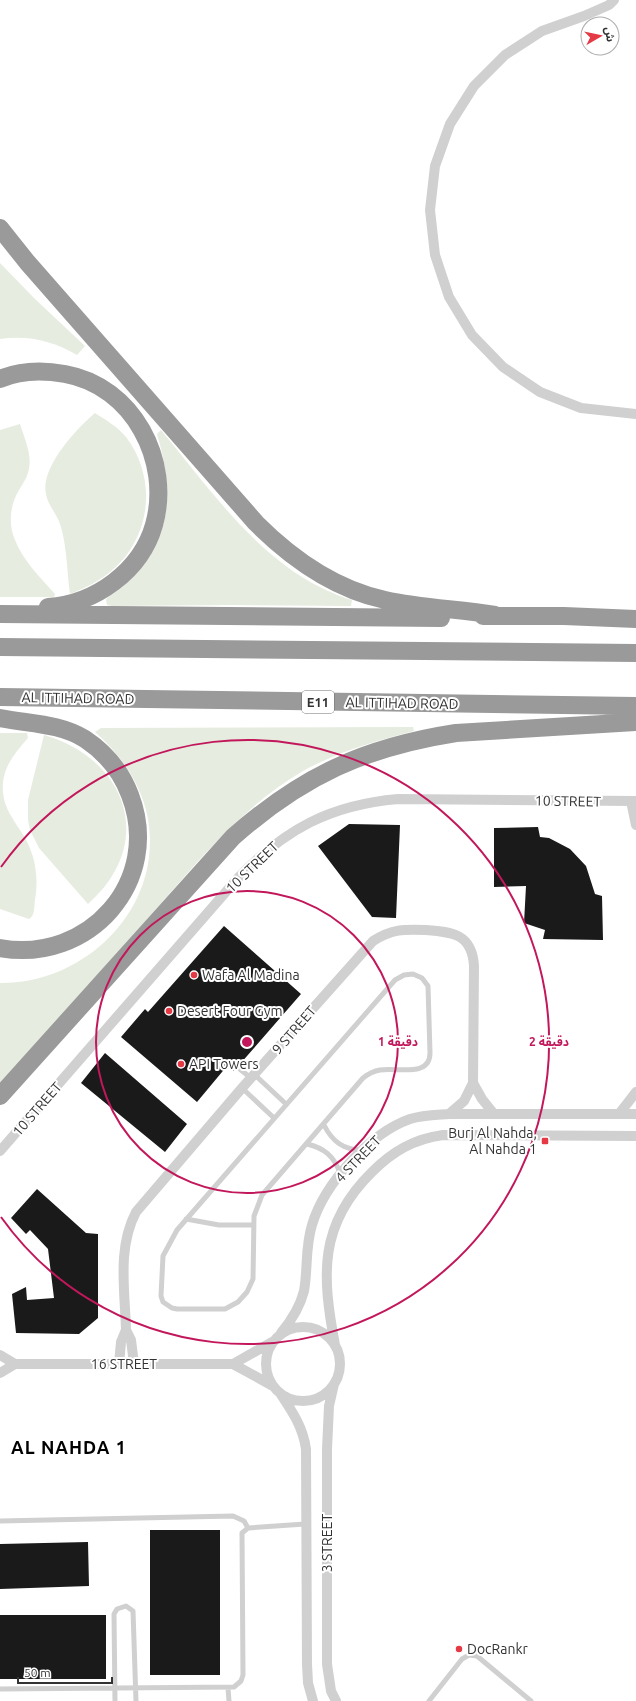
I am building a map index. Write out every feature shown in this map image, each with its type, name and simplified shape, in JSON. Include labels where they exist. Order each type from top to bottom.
[{"type":"highway","points":[[0,228],[27,262],[256,523],[284,550],[322,575],[349,589],[366,595],[402,603],[495,615]]},
{"type":"highway","points":[[0,379],[29,372],[56,372],[84,379],[110,393],[121,403],[140,426],[154,459],[158,495],[154,526],[143,550],[128,570],[108,586],[86,598],[63,605],[0,609]]},
{"type":"highway","points":[[0,614],[432,618],[495,615],[636,619]]},
{"type":"highway","points":[[0,647],[636,653]]},
{"type":"highway","name":"AL ITTIHAD ROAD","points":[[0,697],[636,706]]},
{"type":"highway","points":[[0,718],[53,726],[79,736],[110,759],[127,788],[133,804],[139,838],[134,867],[122,894],[104,917],[75,938],[58,944],[41,949],[23,950],[0,948]]},
{"type":"highway","points":[[0,1103],[5,1092],[233,837],[267,809],[303,783],[329,769],[354,759],[404,743],[430,737],[456,733],[636,722]]},
{"type":"street","points":[[614,0],[584,16],[542,31],[505,55],[474,86],[450,124],[435,166],[430,210],[434,255],[449,297],[472,335],[503,367],[540,392],[581,408],[636,414]]},
{"type":"street","name":"10 STREET","points":[[0,1151],[238,878],[264,852],[305,825],[344,808],[398,799],[634,801]]},
{"type":"street","points":[[634,801],[636,825]]},
{"type":"street","name":"9 STREET","points":[[126,1330],[124,1246],[130,1223],[144,1203],[242,1088],[250,1075],[365,949],[382,935],[404,929],[448,931],[458,935],[466,941],[474,958],[473,1083]]},
{"type":"street","points":[[473,1083],[482,1099],[494,1114]]},
{"type":"street","points":[[449,1114],[464,1101],[473,1083]]},
{"type":"street","points":[[619,1114],[636,1092]]},
{"type":"street","name":"4 STREET","points":[[278,1337],[291,1321],[304,1291],[306,1251],[312,1225],[318,1209],[340,1175],[363,1150],[392,1127],[411,1119],[449,1114],[636,1114]]},
{"type":"street","name":"4 STREET","points":[[335,1345],[329,1310],[327,1275],[327,1260],[333,1229],[340,1214],[357,1188],[386,1158],[396,1151],[419,1140],[443,1135],[636,1136]]},
{"type":"street","points":[[300,1327],[320,1331],[335,1345],[339,1355],[340,1365],[334,1384],[319,1398],[309,1401],[294,1400],[233,1364],[290,1329],[300,1327]]},
{"type":"street","points":[[126,1330],[132,1346],[134,1364]]},
{"type":"street","points":[[119,1364],[121,1342],[126,1330]]},
{"type":"street","points":[[276,1389],[268,1377],[266,1358],[278,1337]]},
{"type":"street","points":[[0,1355],[15,1364],[0,1373]]},
{"type":"street","name":"16 STREET","points":[[15,1364],[233,1364]]},
{"type":"street","name":"3 STREET","points":[[334,1384],[329,1406],[327,1449],[327,1664],[328,1678],[336,1701]]},
{"type":"street","name":"3 STREET","points":[[276,1389],[299,1424],[306,1449],[305,1524],[307,1670],[312,1701]]},
{"type":"lane","points":[[413,974],[422,978],[428,986],[430,1059],[427,1064],[423,1068],[416,1070],[382,1070],[368,1074],[358,1082],[324,1124],[262,1195],[254,1216],[254,1265],[252,1279],[247,1292],[238,1302],[226,1309],[172,1308],[163,1302],[161,1296],[163,1256],[169,1242],[186,1219],[286,1104],[395,980],[404,975],[413,974]]},
{"type":"lane","points":[[238,1066],[286,1104]]},
{"type":"lane","points":[[242,1088],[274,1118]]},
{"type":"lane","points":[[324,1124],[329,1135],[337,1143],[345,1148],[363,1150]]},
{"type":"lane","points":[[307,1144],[318,1146],[328,1152],[334,1159],[340,1175]]},
{"type":"lane","points":[[186,1219],[219,1225],[253,1226]]},
{"type":"lane","points":[[0,1521],[233,1516],[244,1521],[248,1528]]},
{"type":"lane","points":[[0,1689],[228,1688],[238,1685],[243,1675],[241,1536],[243,1530],[248,1528],[305,1524]]},
{"type":"lane","points":[[115,1701],[114,1614],[117,1609],[126,1606],[134,1611],[136,1701]]},
{"type":"lane","points":[[429,1701],[462,1659],[469,1655],[477,1656],[531,1701]]},
{"type":"lane","points":[[228,1688],[229,1701]]},
{"type":"shaded area","points":[[0,263],[35,299],[85,346],[77,355],[59,346],[40,340],[20,338],[0,339]]},
{"type":"shaded area","points":[[95,413],[123,433],[136,454],[143,471],[146,489],[145,508],[142,526],[134,543],[124,558],[101,579],[70,594],[63,535],[60,523],[47,498],[46,484],[48,473],[61,450],[78,429]]},
{"type":"shaded area","points":[[20,424],[27,446],[30,463],[26,477],[16,496],[12,508],[11,528],[18,548],[33,569],[55,594],[54,597],[0,597],[0,430]]},
{"type":"shaded area","points":[[161,430],[223,505],[245,530],[268,552],[294,572],[322,588],[352,600],[351,606],[107,605],[107,598],[128,582],[144,564],[156,546],[163,526],[167,505],[163,459],[157,434]]},
{"type":"shaded area","points":[[413,727],[414,731],[357,748],[316,764],[280,785],[239,819],[201,858],[0,1086],[0,983],[29,981],[56,973],[81,960],[104,943],[122,922],[137,898],[146,872],[150,843],[149,827],[141,796],[127,768],[107,743],[95,732],[101,728]]},
{"type":"shaded area","points":[[0,733],[27,733],[28,738],[13,756],[6,769],[3,792],[7,808],[30,849],[35,865],[36,891],[33,914],[29,919],[0,909]]},
{"type":"shaded area","points":[[44,735],[73,747],[96,763],[113,783],[123,806],[126,830],[122,855],[109,880],[88,904],[39,848],[30,830],[28,820],[28,800]]},
{"type":"building","points":[[349,824],[400,825],[396,918],[372,917],[318,846]]},
{"type":"building","points":[[538,827],[540,837],[549,838],[570,849],[586,866],[595,894],[602,896],[603,940],[543,939],[545,930],[524,923],[526,886],[494,887],[494,828]]},
{"type":"building","points":[[224,926],[301,994],[240,1064],[234,1064],[234,1071],[227,1066],[197,1102],[121,1037],[145,1009],[148,1012]]},
{"type":"building","points":[[105,1053],[187,1124],[165,1152],[81,1083]]},
{"type":"building","points":[[37,1189],[86,1233],[98,1234],[98,1318],[79,1334],[16,1333],[12,1294],[26,1287],[27,1300],[54,1298],[48,1249],[30,1230],[26,1234],[11,1218]]},
{"type":"building","points":[[150,1530],[220,1530],[220,1675],[150,1675]]},
{"type":"building","points":[[88,1542],[89,1586],[0,1589],[0,1544]]},
{"type":"building","points":[[0,1615],[106,1615],[106,1679],[0,1679]]},
{"type":"place","name":"Wafa Al Madina","points":[[194,975]]},
{"type":"place","name":"Desert Four Gym","points":[[169,1011]]},
{"type":"place","name":"API Towers","points":[[181,1064]]},
{"type":"place","name":"Burj Al Nahda, Al Nahda 1","points":[[545,1141]]},
{"type":"place","name":"DocRankr","points":[[459,1649]]},
{"type":"district","name":"AL NAHDA 1","points":[[69,1447]]}]
